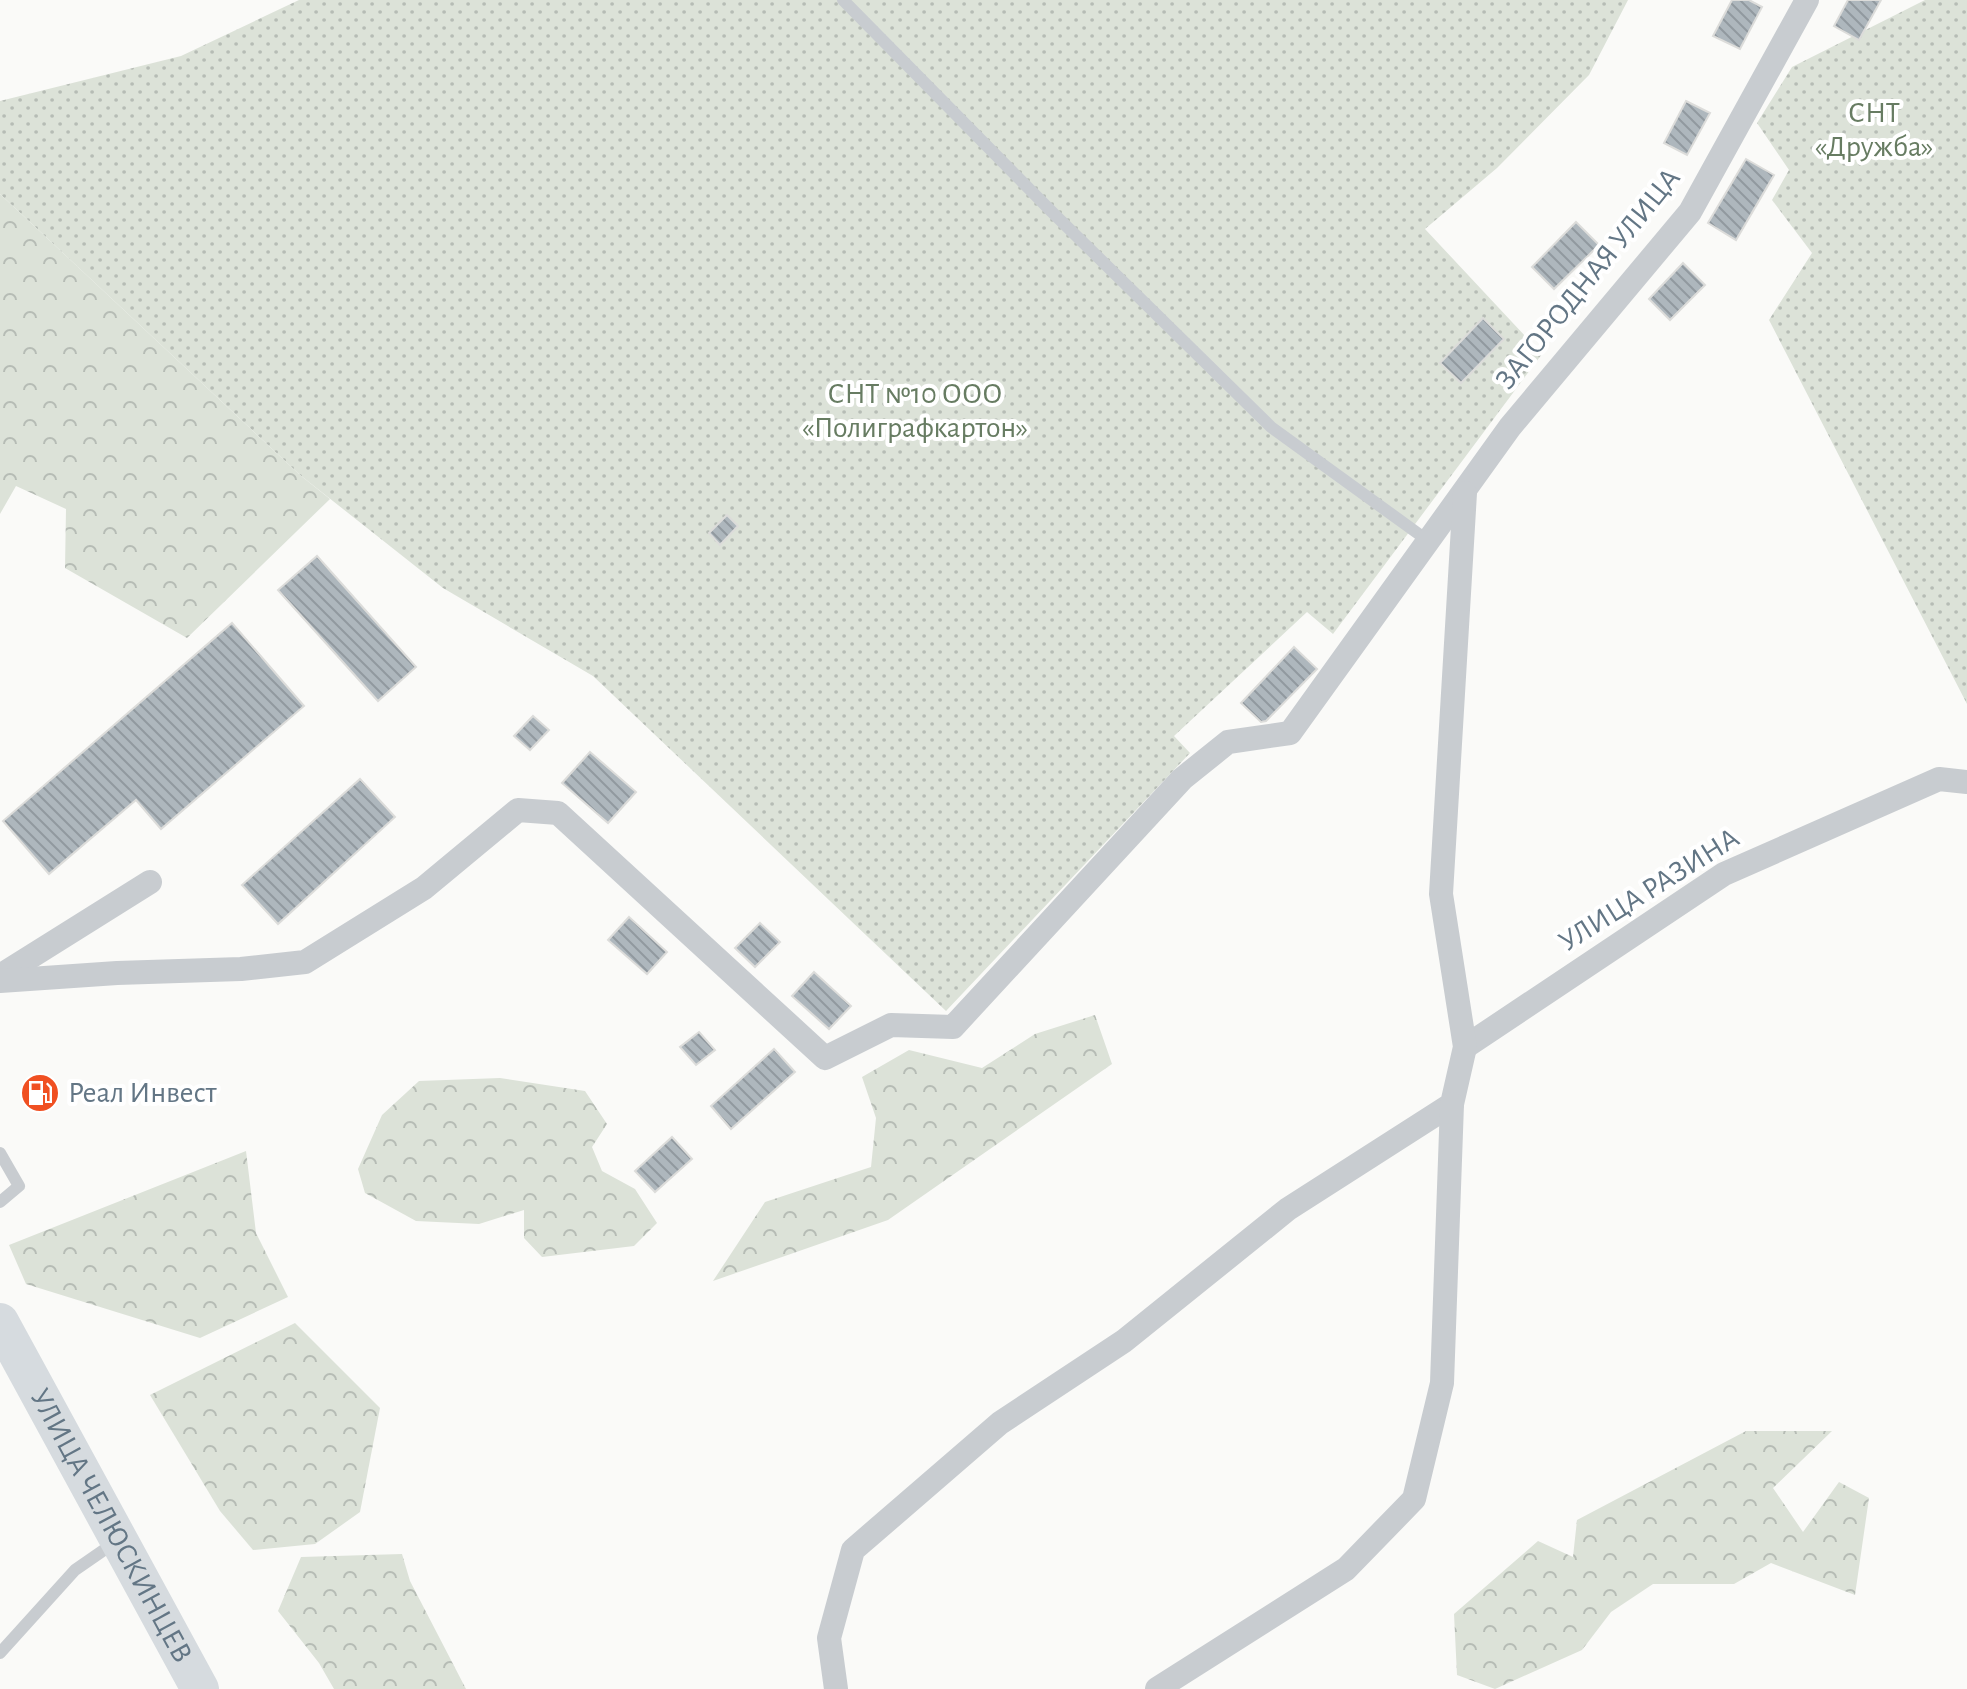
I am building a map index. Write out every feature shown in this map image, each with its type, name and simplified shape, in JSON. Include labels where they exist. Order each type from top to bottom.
[{"type":"main road","name":"УЛИЦА ЧЕЛЮСКИНЦЕВ","points":[[0,1322],[200,1689]]},
{"type":"street","name":"ЗАГОРОДНАЯ УЛИЦА","points":[[0,979],[241,969],[305,962],[424,888],[518,810],[558,813],[825,1058],[891,1025],[953,1027],[1182,779],[1228,742],[1290,733],[1510,427],[1690,212],[1807,0]]},
{"type":"street","points":[[1157,1689],[1346,1569],[1414,1499],[1442,1383],[1452,1104],[1465,1047],[1441,894],[1465,493]]},
{"type":"street","name":"УЛИЦА РАЗИНА","points":[[1465,1047],[1724,874],[1939,779],[1967,782]]},
{"type":"street","points":[[0,979],[150,882]]},
{"type":"street","points":[[836,1689],[829,1638],[853,1550],[1000,1423],[1124,1341],[1288,1209],[1452,1104]]},
{"type":"lane","points":[[843,0],[1051,211],[1271,427],[1427,540]]},
{"type":"lane","points":[[0,1153],[19,1186],[0,1202]]},
{"type":"lane","points":[[0,1653],[75,1570],[120,1539]]},
{"type":"green space","name":"СНТ №10 ООО «Полиграфкартон»","points":[[299,0],[1628,0],[1589,75],[1497,168],[1425,229],[1542,354],[1333,634],[1307,612],[1174,736],[1190,753],[946,1011],[593,676],[443,588],[300,475],[0,194],[0,101],[181,56]]},
{"type":"green space","name":"СНТ «Дружба»","points":[[1925,0],[1967,0],[1967,704],[1769,320],[1812,253],[1772,200],[1789,170],[1757,123],[1792,67]]},
{"type":"green space","points":[[0,194],[300,475],[330,499],[187,638],[65,568],[66,509],[16,486],[0,514]]},
{"type":"green space","points":[[1095,1015],[1112,1064],[888,1220],[713,1281],[765,1202],[871,1167],[876,1118],[862,1077],[909,1050],[982,1068],[1035,1034]]},
{"type":"green space","points":[[500,1078],[585,1091],[607,1124],[592,1147],[602,1171],[635,1189],[657,1223],[634,1246],[542,1257],[524,1238],[524,1210],[479,1224],[416,1221],[365,1193],[358,1169],[382,1115],[419,1081]]},
{"type":"green space","points":[[246,1151],[256,1233],[288,1297],[200,1338],[26,1284],[9,1245]]},
{"type":"green space","points":[[295,1323],[380,1408],[360,1512],[315,1544],[253,1550],[220,1511],[150,1395]]},
{"type":"green space","points":[[1746,1431],[1832,1431],[1773,1488],[1803,1532],[1839,1482],[1869,1498],[1855,1595],[1771,1563],[1734,1584],[1653,1584],[1611,1612],[1582,1650],[1495,1689],[1457,1675],[1454,1614],[1538,1541],[1573,1557],[1577,1520]]},
{"type":"green space","points":[[402,1554],[410,1581],[466,1689],[334,1689],[319,1663],[278,1611],[301,1557]]},
{"type":"building","points":[[1732,0],[1749,0],[1762,7],[1740,49],[1713,36]]},
{"type":"building","points":[[1848,0],[1881,0],[1859,40],[1834,26]]},
{"type":"building","points":[[1686,101],[1710,113],[1687,155],[1664,143]]},
{"type":"building","points":[[1746,159],[1774,175],[1736,240],[1708,223]]},
{"type":"building","points":[[1576,222],[1599,245],[1554,289],[1532,267]]},
{"type":"building","points":[[1683,263],[1705,285],[1670,320],[1649,299]]},
{"type":"building","points":[[1483,318],[1504,339],[1461,383],[1440,363]]},
{"type":"building","points":[[727,515],[738,526],[720,545],[709,533]]},
{"type":"building","points":[[317,556],[416,667],[378,701],[278,590]]},
{"type":"building","points":[[232,623],[304,706],[161,829],[136,800],[49,874],[3,821]]},
{"type":"building","points":[[1294,647],[1317,669],[1266,721],[1261,722],[1241,703]]},
{"type":"building","points":[[533,716],[549,730],[530,750],[514,736]]},
{"type":"building","points":[[590,752],[636,792],[608,823],[562,783]]},
{"type":"building","points":[[360,779],[395,817],[278,924],[242,885]]},
{"type":"building","points":[[629,917],[667,952],[647,974],[608,940]]},
{"type":"building","points":[[760,923],[780,942],[755,967],[735,948]]},
{"type":"building","points":[[814,972],[851,1006],[829,1029],[792,996]]},
{"type":"building","points":[[699,1032],[715,1050],[696,1065],[680,1047]]},
{"type":"building","points":[[774,1049],[795,1072],[731,1129],[711,1106]]},
{"type":"building","points":[[672,1137],[692,1159],[655,1192],[635,1171]]},
{"type":"place","name":"Реал Инвест","points":[[40,1093]]}]
